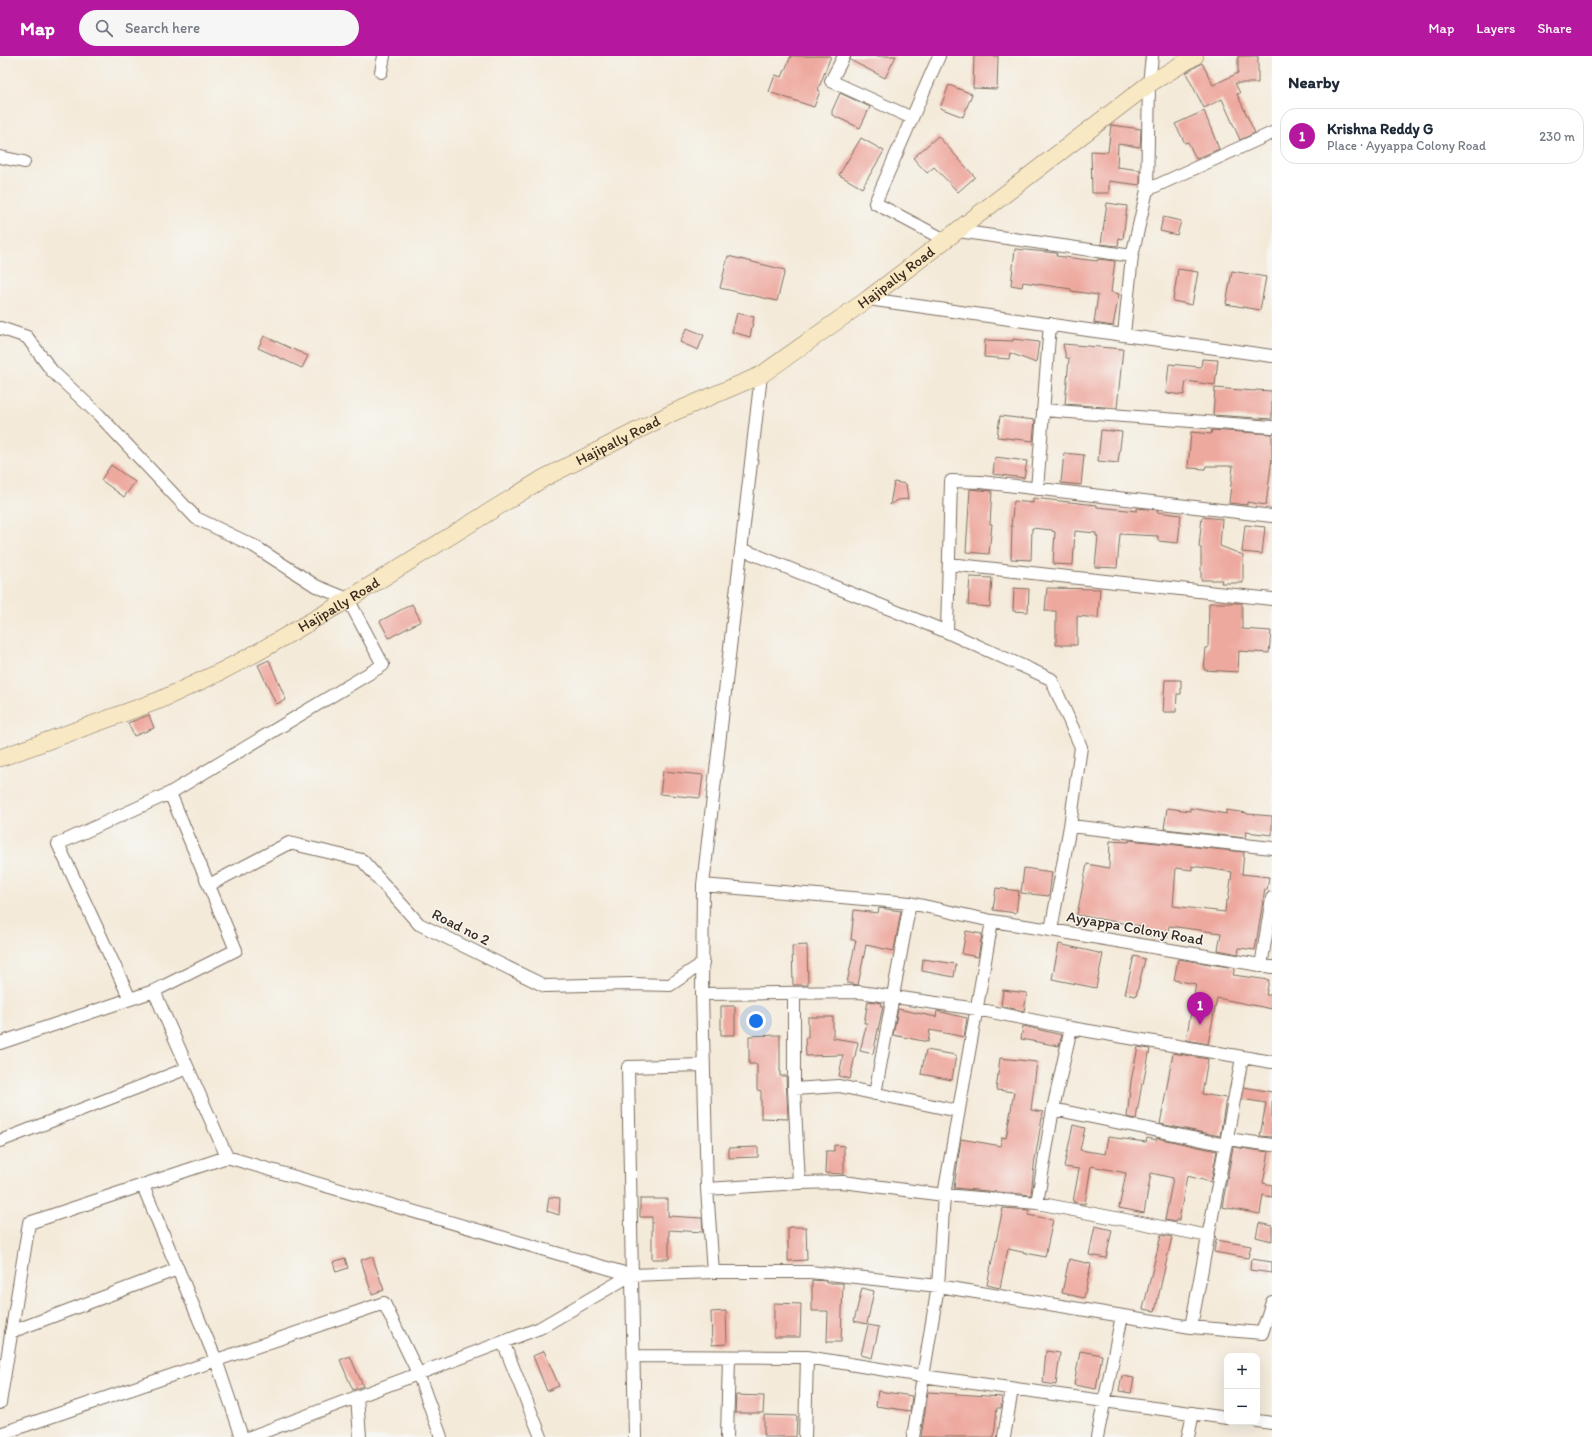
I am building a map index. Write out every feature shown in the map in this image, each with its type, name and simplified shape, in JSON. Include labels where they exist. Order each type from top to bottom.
[{"type":"street","points":[[381,72],[384,56]]},
{"type":"street","points":[[844,56],[831,81],[912,118]]},
{"type":"street","points":[[939,56],[875,203],[952,235],[1132,256]]},
{"type":"street","points":[[1124,334],[1132,256],[1147,190],[1149,84],[1152,56]]},
{"type":"street","name":"Hajipally Road","points":[[0,758],[177,692],[258,652],[348,599],[544,478],[672,413],[761,375],[868,299],[1149,84],[1195,56]]},
{"type":"street","points":[[1147,190],[1272,133]]},
{"type":"street","points":[[0,157],[24,162]]},
{"type":"street","points":[[868,299],[1272,356]]},
{"type":"street","points":[[1037,489],[1050,324]]},
{"type":"street","points":[[0,328],[27,337],[52,371],[99,415],[196,518],[254,546],[316,586],[348,599],[383,665],[170,793],[58,844],[130,999]]},
{"type":"street","points":[[713,1272],[707,1189],[702,994],[702,885],[761,375]]},
{"type":"street","points":[[1043,410],[1272,427]]},
{"type":"street","points":[[947,632],[951,481],[981,482],[1272,516]]},
{"type":"street","points":[[741,549],[947,632],[1051,679],[1081,747],[1070,826],[1051,930]]},
{"type":"street","points":[[949,564],[1272,599]]},
{"type":"street","points":[[0,1043],[154,991],[236,950],[170,793]]},
{"type":"street","points":[[1070,826],[1272,848]]},
{"type":"street","name":"Road no 2","points":[[208,885],[288,843],[362,860],[419,924],[545,986],[630,984],[670,985],[702,963]]},
{"type":"street","name":"Ayyappa Colony Road","points":[[702,885],[910,903],[992,922],[1051,930],[1266,967]]},
{"type":"street","points":[[1266,967],[1272,898]]},
{"type":"street","points":[[875,1094],[910,903]]},
{"type":"street","points":[[913,1437],[938,1286],[944,1195],[992,922]]},
{"type":"street","points":[[154,991],[227,1157]]},
{"type":"street","points":[[702,994],[860,992],[977,1009],[1071,1028],[1272,1062]]},
{"type":"street","points":[[794,994],[794,1089],[799,1183]]},
{"type":"street","points":[[1037,1203],[1053,1109],[1071,1028]]},
{"type":"street","points":[[1191,1328],[1242,1058]]},
{"type":"street","points":[[635,1437],[628,1067],[704,1065]]},
{"type":"street","points":[[0,1141],[188,1068]]},
{"type":"street","points":[[794,1089],[840,1086],[958,1111]]},
{"type":"street","points":[[1053,1109],[1227,1142],[1272,1145]]},
{"type":"street","points":[[0,1402],[29,1223],[227,1157],[632,1275],[713,1272],[810,1272],[938,1286],[1191,1328],[1262,1333],[1272,1302]]},
{"type":"street","points":[[707,1189],[799,1183],[843,1182],[944,1195],[1037,1203],[1209,1236]]},
{"type":"street","points":[[143,1186],[216,1360],[242,1437]]},
{"type":"street","points":[[11,1332],[178,1269]]},
{"type":"street","points":[[250,1437],[540,1328],[632,1275]]},
{"type":"street","points":[[0,1434],[384,1303],[418,1374],[441,1437]]},
{"type":"street","points":[[1097,1437],[1122,1316]]},
{"type":"street","points":[[503,1342],[541,1437]]},
{"type":"street","points":[[634,1356],[808,1357],[922,1376],[1224,1418]]},
{"type":"street","points":[[727,1437],[729,1357]]},
{"type":"street","points":[[805,1437],[808,1357]]},
{"type":"street","points":[[1004,1437],[1012,1389]]},
{"type":"street","points":[[357,1397],[360,1437]]},
{"type":"street","points":[[1188,1437],[1193,1414]]},
{"type":"street","points":[[1260,1421],[1272,1423]]},
{"type":"building","points":[[791,56],[831,56],[818,90],[820,91],[814,107],[769,92],[775,75],[782,77]]},
{"type":"building","points":[[851,56],[896,56],[885,78],[850,60]]},
{"type":"building","points":[[974,56],[998,56],[997,89],[973,88]]},
{"type":"building","points":[[1238,56],[1258,56],[1258,83],[1235,83],[1240,93],[1237,94],[1255,133],[1240,140],[1222,99],[1204,108],[1186,73],[1202,63],[1213,85],[1238,73]]},
{"type":"building","points":[[949,85],[972,94],[963,117],[940,108]]},
{"type":"building","points":[[840,93],[870,107],[860,128],[832,115],[832,111]]},
{"type":"building","points":[[1204,111],[1219,149],[1196,159],[1188,142],[1185,143],[1175,124]]},
{"type":"building","points":[[1111,125],[1141,129],[1140,147],[1118,144],[1117,167],[1140,170],[1140,185],[1109,181],[1109,193],[1092,193],[1091,151],[1108,152]]},
{"type":"building","points":[[938,136],[975,177],[958,192],[934,167],[927,173],[913,158]]},
{"type":"building","points":[[861,138],[884,151],[862,188],[839,175]]},
{"type":"building","points":[[1107,203],[1127,206],[1123,239],[1119,238],[1118,246],[1101,244]]},
{"type":"building","points":[[1163,217],[1181,221],[1177,235],[1160,231]]},
{"type":"building","points":[[1015,249],[1057,253],[1056,256],[1097,261],[1098,259],[1115,261],[1111,292],[1119,294],[1113,326],[1094,323],[1098,295],[1071,291],[1071,289],[1023,282],[1022,287],[1011,285]]},
{"type":"building","points":[[728,256],[785,270],[777,301],[720,288]]},
{"type":"building","points":[[1178,269],[1198,272],[1192,305],[1173,301]]},
{"type":"building","points":[[1232,271],[1266,277],[1260,310],[1226,304]]},
{"type":"building","points":[[737,313],[754,317],[750,337],[732,332]]},
{"type":"building","points":[[687,328],[704,335],[698,350],[680,342]]},
{"type":"building","points":[[264,336],[308,356],[302,368],[258,348]]},
{"type":"building","points":[[1013,339],[1039,342],[1036,363],[1010,353],[1009,359],[984,357],[985,340],[1013,341]]},
{"type":"building","points":[[1063,344],[1123,349],[1117,408],[1065,404],[1069,358],[1066,358]]},
{"type":"building","points":[[1202,359],[1218,360],[1215,385],[1186,381],[1184,395],[1166,393],[1169,364],[1201,367]]},
{"type":"building","points":[[1215,388],[1272,391],[1272,419],[1213,415]]},
{"type":"building","points":[[1000,416],[1035,420],[1033,441],[997,437]]},
{"type":"building","points":[[1101,430],[1122,432],[1118,463],[1098,461]]},
{"type":"building","points":[[1212,430],[1272,434],[1272,458],[1266,505],[1247,502],[1247,505],[1229,503],[1233,466],[1206,466],[1205,469],[1188,468],[1191,432],[1211,434]]},
{"type":"building","points":[[1064,453],[1084,455],[1081,485],[1061,483]]},
{"type":"building","points":[[995,457],[1027,461],[1024,478],[993,474]]},
{"type":"building","points":[[111,465],[135,482],[124,497],[101,480]]},
{"type":"building","points":[[894,482],[906,484],[908,499],[898,500],[890,505]]},
{"type":"building","points":[[970,489],[992,491],[990,524],[992,524],[989,554],[966,552]]},
{"type":"building","points":[[1033,498],[1137,511],[1137,508],[1158,510],[1157,512],[1181,515],[1178,543],[1158,541],[1158,536],[1120,534],[1117,568],[1095,567],[1098,536],[1096,536],[1096,533],[1075,531],[1073,565],[1053,564],[1055,532],[1052,530],[1032,528],[1031,560],[1011,559],[1011,526],[1014,501],[1033,503]]},
{"type":"building","points":[[1202,517],[1222,519],[1220,546],[1243,555],[1243,583],[1221,583],[1222,580],[1201,580],[1201,548],[1199,547]]},
{"type":"building","points":[[1245,525],[1265,527],[1262,554],[1242,552]]},
{"type":"building","points":[[970,577],[992,578],[990,607],[968,605]]},
{"type":"building","points":[[1014,588],[1029,589],[1028,612],[1013,611]]},
{"type":"building","points":[[1047,588],[1100,589],[1098,618],[1077,616],[1077,645],[1056,645],[1056,611],[1045,611]]},
{"type":"building","points":[[1209,603],[1242,603],[1242,629],[1271,631],[1269,653],[1239,651],[1238,672],[1204,670],[1206,648],[1208,648]]},
{"type":"building","points":[[412,604],[421,621],[389,638],[380,621]]},
{"type":"building","points":[[269,660],[286,700],[276,704],[258,665]]},
{"type":"building","points":[[1165,680],[1181,680],[1181,694],[1177,694],[1176,712],[1163,712]]},
{"type":"building","points":[[149,715],[154,728],[134,736],[128,723]]},
{"type":"building","points":[[663,771],[703,775],[700,798],[660,794]]},
{"type":"building","points":[[1167,808],[1190,811],[1190,808],[1226,814],[1226,810],[1247,814],[1272,816],[1272,835],[1246,832],[1245,838],[1164,829]]},
{"type":"building","points":[[1129,840],[1244,852],[1242,874],[1269,877],[1267,890],[1265,889],[1255,950],[1239,948],[1238,954],[1218,950],[1221,933],[1169,926],[1167,938],[1139,934],[1140,926],[1077,915],[1087,864],[1109,868],[1110,841],[1129,842]],"holes":[[[1192,866],[1232,872],[1225,912],[1173,906],[1176,868],[1192,870]]]},
{"type":"building","points":[[1024,868],[1052,872],[1049,896],[1021,893]]},
{"type":"building","points":[[996,888],[1019,891],[1016,913],[993,910]]},
{"type":"building","points":[[879,908],[901,911],[894,951],[866,945],[858,985],[847,983],[856,940],[851,940],[854,910],[878,913]]},
{"type":"building","points":[[966,931],[982,934],[978,957],[962,954]]},
{"type":"building","points":[[1059,944],[1103,954],[1096,988],[1052,979]]},
{"type":"building","points":[[807,945],[808,985],[793,985],[792,946]]},
{"type":"building","points":[[1134,956],[1145,959],[1136,996],[1125,994]]},
{"type":"building","points":[[923,959],[956,964],[954,977],[922,971]]},
{"type":"building","points":[[1178,959],[1235,968],[1233,975],[1269,980],[1266,995],[1272,995],[1272,1009],[1217,998],[1208,1044],[1186,1040],[1196,984],[1174,980]]},
{"type":"building","points":[[1003,990],[1027,993],[1024,1011],[1001,1006]]},
{"type":"building","points":[[868,1001],[882,1003],[881,1006],[883,1006],[873,1054],[860,1051],[867,1023],[864,1023]]},
{"type":"building","points":[[721,1006],[735,1006],[735,1035],[721,1035]]},
{"type":"building","points":[[898,1009],[936,1017],[937,1011],[967,1018],[964,1037],[930,1030],[928,1042],[893,1035]]},
{"type":"building","points":[[808,1017],[833,1017],[833,1038],[858,1042],[850,1079],[839,1076],[843,1055],[806,1056],[805,1038],[808,1038]]},
{"type":"building","points":[[1023,1026],[1062,1035],[1059,1046],[1021,1039]]},
{"type":"building","points":[[780,1035],[780,1076],[786,1076],[788,1119],[761,1118],[761,1091],[757,1090],[757,1064],[749,1064],[749,1036]]},
{"type":"building","points":[[1138,1047],[1150,1049],[1136,1119],[1127,1117],[1131,1081]]},
{"type":"building","points":[[926,1050],[956,1055],[952,1080],[921,1074]]},
{"type":"building","points":[[1173,1053],[1208,1059],[1202,1094],[1226,1098],[1220,1136],[1160,1124]]},
{"type":"building","points":[[1000,1058],[1037,1062],[1031,1110],[1043,1112],[1034,1165],[1031,1195],[954,1188],[961,1139],[1001,1146],[1002,1137],[1006,1138],[1014,1092],[996,1090]]},
{"type":"building","points":[[1244,1087],[1272,1092],[1272,1137],[1260,1136],[1266,1103],[1242,1099]]},
{"type":"building","points":[[1073,1125],[1085,1128],[1080,1150],[1105,1154],[1108,1137],[1146,1142],[1147,1138],[1157,1140],[1157,1138],[1217,1151],[1211,1182],[1187,1176],[1179,1220],[1176,1220],[1175,1222],[1165,1220],[1173,1178],[1151,1173],[1144,1213],[1119,1208],[1126,1173],[1091,1166],[1085,1204],[1073,1202],[1079,1169],[1064,1167]]},
{"type":"building","points":[[834,1145],[844,1146],[844,1174],[825,1173],[826,1151],[834,1151]]},
{"type":"building","points":[[758,1147],[758,1157],[729,1158],[729,1148]]},
{"type":"building","points":[[1233,1147],[1269,1152],[1263,1183],[1272,1185],[1272,1197],[1263,1195],[1260,1214],[1222,1207]]},
{"type":"building","points":[[549,1197],[560,1198],[559,1215],[547,1211]]},
{"type":"building","points":[[640,1199],[668,1199],[668,1216],[702,1218],[703,1232],[669,1230],[669,1259],[652,1259],[652,1217],[640,1217]]},
{"type":"building","points":[[1003,1208],[1029,1210],[1028,1215],[1053,1220],[1045,1257],[1008,1249],[1000,1288],[987,1285]]},
{"type":"building","points":[[1259,1223],[1272,1226],[1272,1241],[1256,1237]]},
{"type":"building","points":[[1095,1226],[1112,1230],[1106,1258],[1089,1255]]},
{"type":"building","points":[[788,1227],[806,1227],[807,1260],[788,1261]]},
{"type":"building","points":[[1161,1235],[1172,1237],[1155,1311],[1143,1309]]},
{"type":"building","points":[[1216,1240],[1251,1246],[1248,1258],[1214,1252]]},
{"type":"building","points":[[372,1256],[384,1290],[372,1294],[361,1260]]},
{"type":"building","points":[[345,1258],[348,1268],[336,1272],[333,1262]]},
{"type":"building","points":[[1069,1259],[1091,1264],[1084,1298],[1062,1293]]},
{"type":"building","points":[[1251,1259],[1272,1262],[1272,1273],[1250,1270]]},
{"type":"building","points":[[812,1280],[826,1281],[826,1283],[843,1283],[841,1342],[827,1342],[828,1311],[812,1311]]},
{"type":"building","points":[[862,1288],[874,1291],[867,1324],[854,1321]]},
{"type":"building","points":[[774,1303],[801,1304],[800,1337],[774,1337]]},
{"type":"building","points":[[726,1311],[727,1344],[712,1345],[711,1312]]},
{"type":"building","points":[[868,1325],[879,1327],[872,1358],[861,1355]]},
{"type":"building","points":[[544,1351],[559,1386],[547,1391],[533,1356]]},
{"type":"building","points":[[1046,1351],[1060,1353],[1056,1385],[1043,1383]]},
{"type":"building","points":[[1080,1351],[1102,1355],[1096,1389],[1074,1385]]},
{"type":"building","points":[[350,1356],[363,1386],[353,1390],[340,1360]]},
{"type":"building","points":[[1122,1376],[1134,1378],[1131,1393],[1119,1391]]},
{"type":"building","points":[[878,1391],[912,1396],[910,1411],[876,1406]]},
{"type":"building","points":[[928,1392],[1002,1397],[1001,1408],[997,1408],[994,1437],[921,1437]]},
{"type":"building","points":[[736,1395],[764,1396],[763,1413],[735,1413]]},
{"type":"building","points":[[764,1415],[797,1416],[796,1437],[764,1437]]},
{"type":"place","name":"Krishna Reddy G","points":[[1200,1025]]}]
